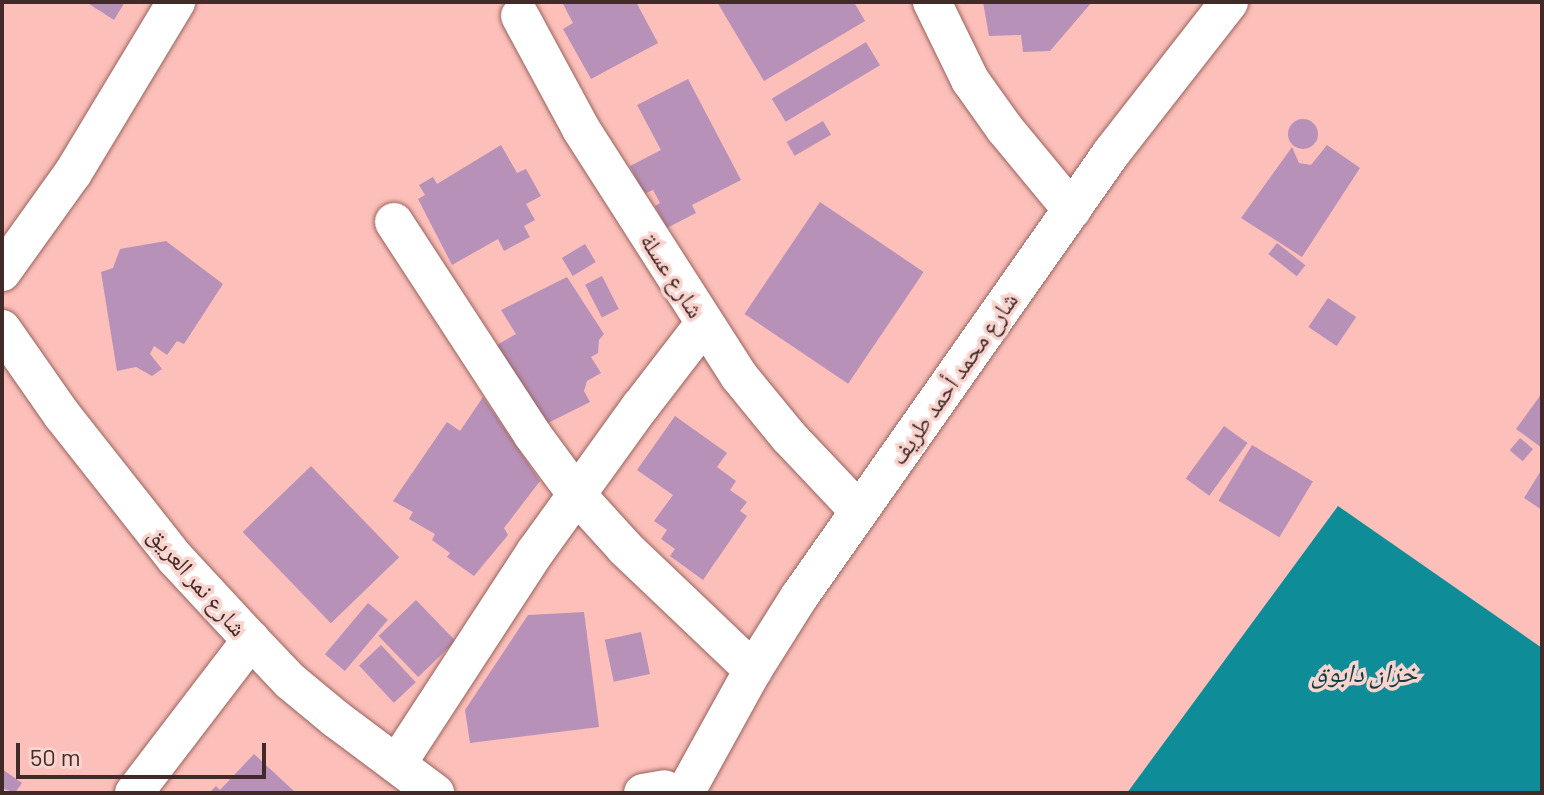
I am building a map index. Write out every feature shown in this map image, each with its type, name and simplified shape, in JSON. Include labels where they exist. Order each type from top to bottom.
[{"type":"street","points":[[2,272],[73,173],[176,2]]},
{"type":"street","points":[[932,2],[970,80],[1005,129],[1072,210]]},
{"type":"street","name":"شارع محمد أحمد طريف","points":[[671,787],[859,511],[1072,210],[1171,74],[1229,2]]},
{"type":"street","name":"شارع عسلة","points":[[520,16],[581,129],[739,376],[789,437],[859,511]]},
{"type":"street","points":[[394,222],[532,434],[577,495],[625,548],[753,670]]},
{"type":"street","points":[[397,764],[577,495],[704,324]]},
{"type":"street","name":"شارع نمر العريق","points":[[2,329],[62,415],[175,558],[251,640],[290,681],[435,793]]},
{"type":"street","points":[[134,793],[206,694],[251,640]]},
{"type":"water","name":"خزان دابوق","points":[[1338,506],[1542,648],[1542,793],[1127,793]]},
{"type":"building","points":[[86,2],[125,2],[114,20]]},
{"type":"building","points":[[562,2],[636,2],[658,43],[591,79],[563,29],[573,23]]},
{"type":"building","points":[[717,2],[854,2],[865,21],[764,81]]},
{"type":"building","points":[[983,2],[1092,2],[1050,51],[1023,52],[1021,35],[989,36]]},
{"type":"building","points":[[866,42],[880,65],[786,122],[772,99]]},
{"type":"building","points":[[688,79],[741,180],[692,205],[696,213],[667,228],[655,206],[660,203],[653,190],[644,194],[630,166],[661,150],[637,105]]},
{"type":"building","points":[[1303,119],[1313,124],[1318,134],[1313,144],[1303,149],[1293,144],[1288,134],[1293,124]]},
{"type":"building","points":[[823,121],[831,135],[795,156],[787,142]]},
{"type":"building","points":[[501,145],[517,173],[526,169],[541,196],[526,204],[535,220],[524,226],[530,237],[504,251],[498,239],[452,265],[418,199],[425,195],[419,185],[433,177],[437,184]]},
{"type":"building","points":[[1327,145],[1360,168],[1302,257],[1241,218],[1292,147],[1299,163],[1311,165]]},
{"type":"building","points":[[820,202],[924,272],[848,384],[745,314]]},
{"type":"building","points":[[166,241],[223,284],[184,344],[177,341],[167,355],[154,346],[150,354],[162,369],[152,376],[136,367],[117,371],[101,272],[113,268],[120,249]]},
{"type":"building","points":[[1277,243],[1305,265],[1297,276],[1268,254]]},
{"type":"building","points":[[585,244],[596,262],[573,276],[562,258]]},
{"type":"building","points":[[602,276],[619,309],[602,318],[585,285]]},
{"type":"building","points":[[567,277],[604,334],[599,340],[598,353],[591,357],[601,373],[587,381],[584,391],[590,402],[546,424],[495,346],[516,334],[501,310]]},
{"type":"building","points":[[1328,298],[1356,317],[1337,346],[1308,327]]},
{"type":"building","points":[[1542,393],[1542,448],[1516,429]]},
{"type":"building","points":[[483,397],[540,481],[504,528],[508,535],[474,576],[447,557],[450,553],[432,540],[435,534],[409,519],[413,512],[393,501],[447,422],[460,431]]},
{"type":"building","points":[[675,416],[727,453],[717,467],[736,481],[730,490],[747,502],[740,511],[747,516],[703,580],[670,556],[675,549],[661,539],[667,530],[654,521],[673,495],[637,470]]},
{"type":"building","points":[[1224,426],[1247,443],[1209,496],[1186,479]]},
{"type":"building","points":[[1520,438],[1533,449],[1523,461],[1510,450]]},
{"type":"building","points":[[1252,445],[1313,482],[1279,537],[1219,501]]},
{"type":"building","points":[[311,466],[399,557],[331,623],[243,532]]},
{"type":"building","points":[[1542,469],[1542,510],[1524,498]]},
{"type":"building","points":[[416,600],[456,641],[418,677],[379,636]]},
{"type":"building","points":[[368,603],[388,620],[345,671],[325,654]]},
{"type":"building","points":[[584,612],[599,727],[470,743],[465,710],[528,615]]},
{"type":"building","points":[[641,632],[650,674],[614,682],[605,640]]},
{"type":"building","points":[[381,645],[416,682],[394,703],[359,665]]},
{"type":"building","points":[[254,754],[296,793],[209,793],[216,786],[220,790]]},
{"type":"building","points":[[2,769],[22,783],[15,793],[2,788]]}]
